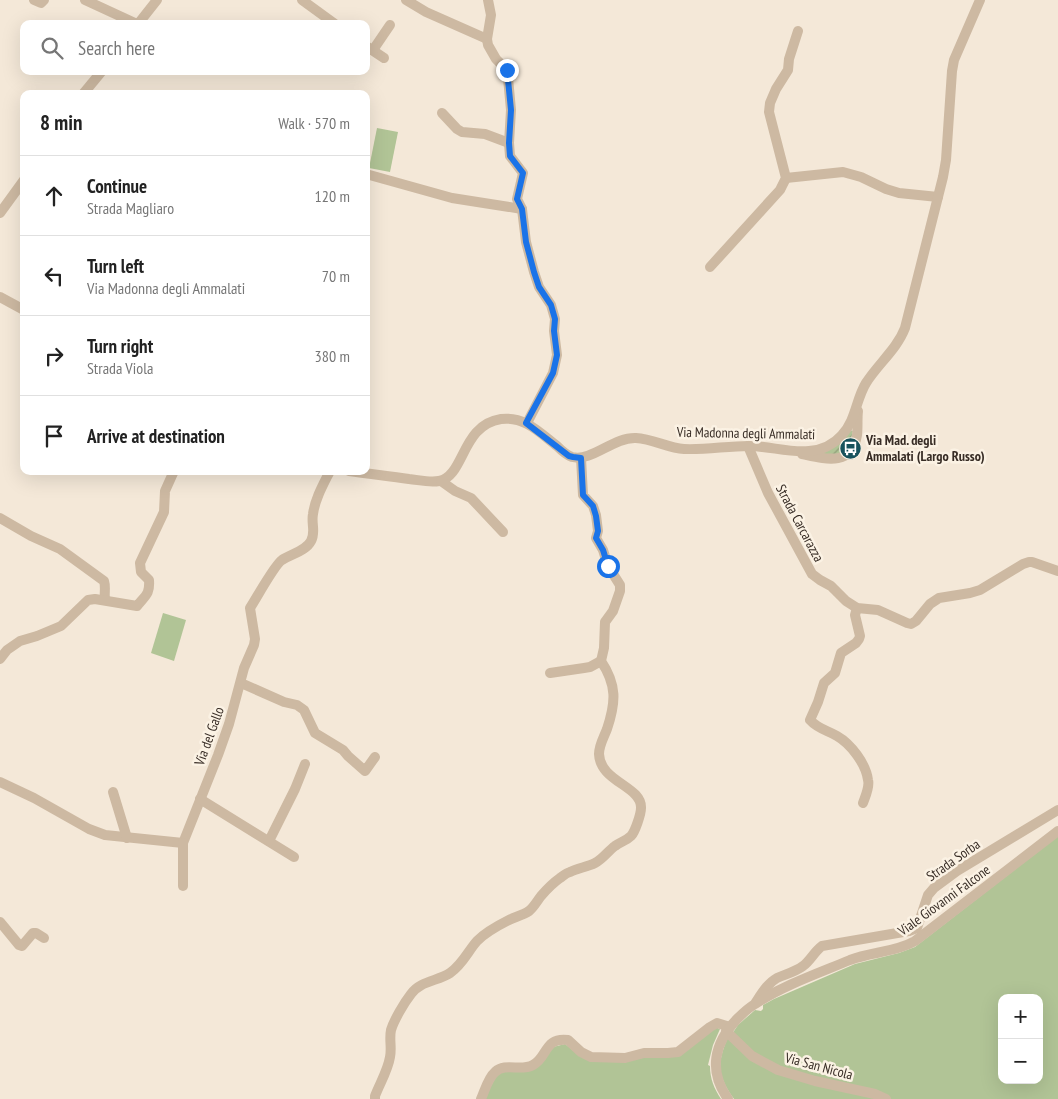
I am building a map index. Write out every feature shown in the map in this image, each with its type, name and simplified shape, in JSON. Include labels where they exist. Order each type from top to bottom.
[{"type":"street","points":[[34,0],[41,4],[44,0]]},
{"type":"street","points":[[85,0],[128,20]]},
{"type":"street","points":[[140,20],[157,0]]},
{"type":"street","points":[[302,0],[330,20]]},
{"type":"street","points":[[406,0],[426,12],[487,39]]},
{"type":"street","points":[[488,0],[491,14],[487,39],[488,45],[496,59],[507,70],[511,110],[510,156],[523,173],[517,199],[522,209],[526,242],[539,287],[551,305],[555,319],[554,331],[557,355],[553,373],[526,423]]},
{"type":"street","name":"Via Madonna degli Ammalati","points":[[581,458],[623,439],[632,438],[684,448],[748,446],[809,451],[822,448],[843,434],[849,426],[863,388],[900,339],[905,328],[946,160],[954,60],[980,0]]},
{"type":"street","points":[[370,47],[390,24]]},
{"type":"street","points":[[710,267],[780,190],[786,178],[769,112],[770,103],[776,89],[788,70],[789,59],[798,31]]},
{"type":"street","points":[[370,49],[384,58]]},
{"type":"street","points":[[86,90],[99,75]]},
{"type":"street","points":[[442,113],[462,132],[485,134],[509,143]]},
{"type":"street","points":[[786,178],[843,172],[861,177],[899,193],[938,197]]},
{"type":"street","points":[[370,175],[452,198],[522,209]]},
{"type":"street","points":[[0,213],[20,186]]},
{"type":"street","points":[[0,297],[20,308]]},
{"type":"street","points":[[791,451],[831,459],[842,458],[847,455],[852,450],[857,434],[859,400]]},
{"type":"street","points":[[370,474],[428,482],[442,481],[457,466],[473,435],[486,424],[501,419],[526,423],[569,456],[581,458],[583,495],[593,506],[598,522],[596,538],[603,550],[608,566],[620,585],[620,591],[613,611],[605,622],[602,660],[612,681],[614,700],[599,756],[602,765],[611,776],[630,789],[637,796],[642,807],[633,834],[625,841],[615,846],[597,862],[570,871],[564,875],[540,897],[531,910],[508,920],[477,941],[452,972],[423,984],[412,992],[391,1030],[390,1056],[375,1099]]},
{"type":"street","name":"Strada Carcarazza","points":[[748,446],[768,493],[812,574],[831,586],[846,601],[857,608]]},
{"type":"street","points":[[0,659],[7,650],[20,641],[61,626],[88,600],[105,600],[137,606],[150,589],[149,580],[141,572],[140,564],[164,512],[165,491],[172,475]]},
{"type":"street","name":"Via del Gallo","points":[[183,843],[229,724],[244,668],[254,645],[255,639],[250,608],[280,561],[304,549],[312,540],[314,531],[312,516],[318,493],[328,475]]},
{"type":"street","points":[[442,481],[472,498],[503,532]]},
{"type":"street","points":[[0,518],[31,536],[60,549],[104,581],[105,600]]},
{"type":"street","points":[[863,803],[869,782],[857,753],[848,743],[816,726],[810,720],[824,683],[835,673],[841,653],[859,639],[855,615],[857,608],[878,610],[911,624],[916,621],[930,604],[939,598],[974,592],[1028,562],[1058,571]]},
{"type":"street","points":[[550,673],[590,667],[602,660]]},
{"type":"street","points":[[241,683],[284,702],[297,705],[304,710],[315,733],[343,750],[365,771],[375,757]]},
{"type":"street","points":[[269,841],[295,789],[305,764]]},
{"type":"street","points":[[0,782],[34,798],[89,829],[105,835],[183,843],[183,886]]},
{"type":"street","points":[[113,792],[127,838]]},
{"type":"street","points":[[200,799],[294,856]]},
{"type":"street","name":"Strada Sorba","points":[[754,1004],[776,979],[798,970],[822,946],[917,928],[928,895],[934,888],[957,870],[1058,810]]},
{"type":"street","name":"Viale Giovanni Falcone","points":[[754,1004],[775,992],[860,956],[910,944],[1058,831]]},
{"type":"street","points":[[0,922],[19,946],[25,944],[33,933],[44,938]]},
{"type":"street","points":[[728,1099],[718,1080],[715,1066],[717,1052],[728,1029],[754,1004]]},
{"type":"street","points":[[481,1099],[491,1076],[497,1070],[504,1066],[512,1068],[531,1066],[536,1063],[552,1043],[558,1040],[568,1040],[581,1052],[591,1057],[626,1058],[644,1054],[678,1052],[717,1023],[728,1029]]},
{"type":"street","name":"Via San Nicola","points":[[728,1029],[752,1056],[778,1070],[815,1081],[875,1094],[886,1099]]},
{"type":"green space","points":[[377,128],[398,132],[390,172],[370,168]]},
{"type":"green space","points":[[850,430],[853,431],[849,446],[837,456],[819,453]]},
{"type":"green space","points":[[163,613],[186,620],[174,661],[151,653]]},
{"type":"green space","points":[[1058,836],[1058,1099],[890,1099],[779,1068],[755,1055],[732,1034],[738,1025],[755,1010],[761,1011],[763,1005],[774,999],[855,964],[915,947]]},
{"type":"green space","points":[[715,1027],[720,1029],[713,1045],[708,1065],[710,1066],[716,1091],[721,1099],[484,1099],[499,1071],[531,1070],[553,1047],[565,1044],[583,1058],[667,1057]]},
{"type":"green space","points":[[728,1037],[752,1058],[880,1099],[734,1099],[724,1083],[720,1069],[722,1054]]},
{"type":"place","name":"Via Mad. degli Ammalati (Largo Russo)","points":[[850,448]]},
{"type":"route","points":[[507,70],[511,110],[510,156],[523,173],[517,199],[522,209],[526,242],[534,272],[539,287],[551,305],[555,319],[554,331],[557,355],[553,373],[526,423],[569,456],[581,458],[583,495],[593,506],[598,522],[596,538],[603,550],[608,566]]}]
